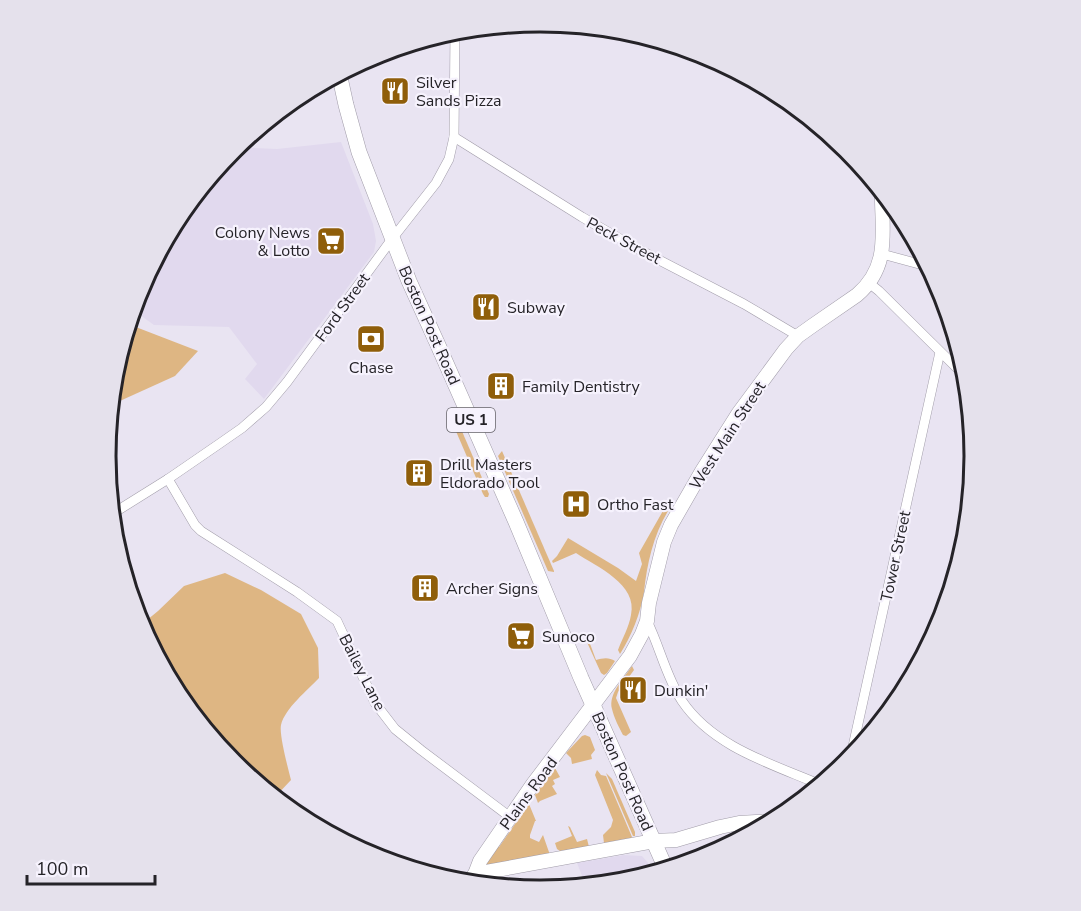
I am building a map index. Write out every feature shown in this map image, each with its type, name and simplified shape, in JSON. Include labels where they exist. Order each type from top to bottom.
[{"type":"main road","name":"Boston Post Road","points":[[341,82],[359,152],[409,281],[663,861]]},
{"type":"main road","name":"West Main Street","points":[[593,706],[630,656],[642,634],[647,621],[649,603],[664,542],[671,525],[738,414],[798,336],[857,295],[869,283],[877,270],[884,241],[883,205]]},
{"type":"main road","name":"Plains Road","points":[[473,874],[510,817],[593,706]]},
{"type":"main road","points":[[483,876],[654,841],[676,840],[717,828],[752,823]]},
{"type":"street","name":"Ford Street","points":[[120,509],[242,428],[266,407],[441,176],[449,159],[454,137],[455,41]]},
{"type":"street","name":"Peck Street","points":[[454,137],[582,217],[744,304],[798,336]]},
{"type":"street","points":[[882,254],[919,264]]},
{"type":"street","points":[[869,283],[954,366]]},
{"type":"street","name":"Tower Street","points":[[854,740],[940,352]]},
{"type":"street","name":"Bailey Lane","points":[[168,479],[195,525],[201,531],[297,592],[337,621],[375,703],[395,729],[510,817]]},
{"type":"street","points":[[647,621],[681,700],[703,725],[742,751],[812,780]]},
{"type":"shaded area","points":[[341,142],[373,224],[376,241],[374,252],[264,399],[245,379],[257,364],[229,327],[154,325],[140,315],[173,243],[204,197],[250,148],[277,149]]},
{"type":"shaded area","points":[[137,327],[198,351],[175,376],[120,401]]},
{"type":"shaded area","points":[[455,420],[458,422],[489,494],[488,497],[483,494],[452,422]]},
{"type":"shaded area","points":[[502,451],[554,572],[548,571],[498,456]]},
{"type":"shaded area","points":[[664,509],[668,511],[658,530],[652,550],[641,608],[620,654],[618,650],[630,619],[632,604],[622,585],[576,553],[553,563],[552,561],[568,538],[636,581],[642,564],[639,553]]},
{"type":"shaded area","points":[[225,573],[261,590],[301,614],[318,648],[319,678],[287,712],[281,725],[282,744],[291,780],[281,791],[241,755],[204,714],[160,643],[149,618],[184,586]]},
{"type":"shaded area","points":[[594,637],[589,641],[596,660],[606,658],[615,661],[604,675],[601,673],[586,640]]},
{"type":"shaded area","points":[[632,666],[634,670],[616,698],[631,732],[626,736],[623,735],[617,722],[611,703],[618,686]]},
{"type":"shaded area","points":[[585,735],[590,737],[595,750],[591,755],[592,759],[572,764],[571,758],[566,753]]},
{"type":"shaded area","points":[[555,768],[560,777],[553,780],[555,784],[552,786],[557,794],[538,803],[535,795]]},
{"type":"shaded area","points":[[597,770],[601,775],[606,776],[631,838],[604,843],[603,835],[611,827],[613,820],[595,775]]},
{"type":"shaded area","points":[[606,773],[612,779],[635,836],[633,836]]},
{"type":"shaded area","points":[[529,804],[536,821],[530,838],[539,842],[543,835],[550,855],[488,866],[485,863]]},
{"type":"shaded area","points":[[568,826],[577,842],[587,839],[589,847],[560,851],[557,849],[555,843],[572,836]]},
{"type":"shaded area","points":[[624,855],[642,856],[649,865],[583,877],[577,863]]},
{"type":"place","name":"Silver Sands Pizza","points":[[395,91]]},
{"type":"place","name":"Colony News & Lotto","points":[[331,241]]},
{"type":"place","name":"Subway","points":[[486,307]]},
{"type":"place","name":"Chase","points":[[371,339]]},
{"type":"place","name":"Family Dentistry","points":[[501,386]]},
{"type":"place","name":"Drill Masters Eldorado Tool","points":[[419,473]]},
{"type":"place","name":"Ortho Fast","points":[[576,504]]},
{"type":"place","name":"Archer Signs","points":[[425,588]]},
{"type":"place","name":"Sunoco","points":[[521,636]]},
{"type":"place","name":"Dunkin'","points":[[633,690]]}]
